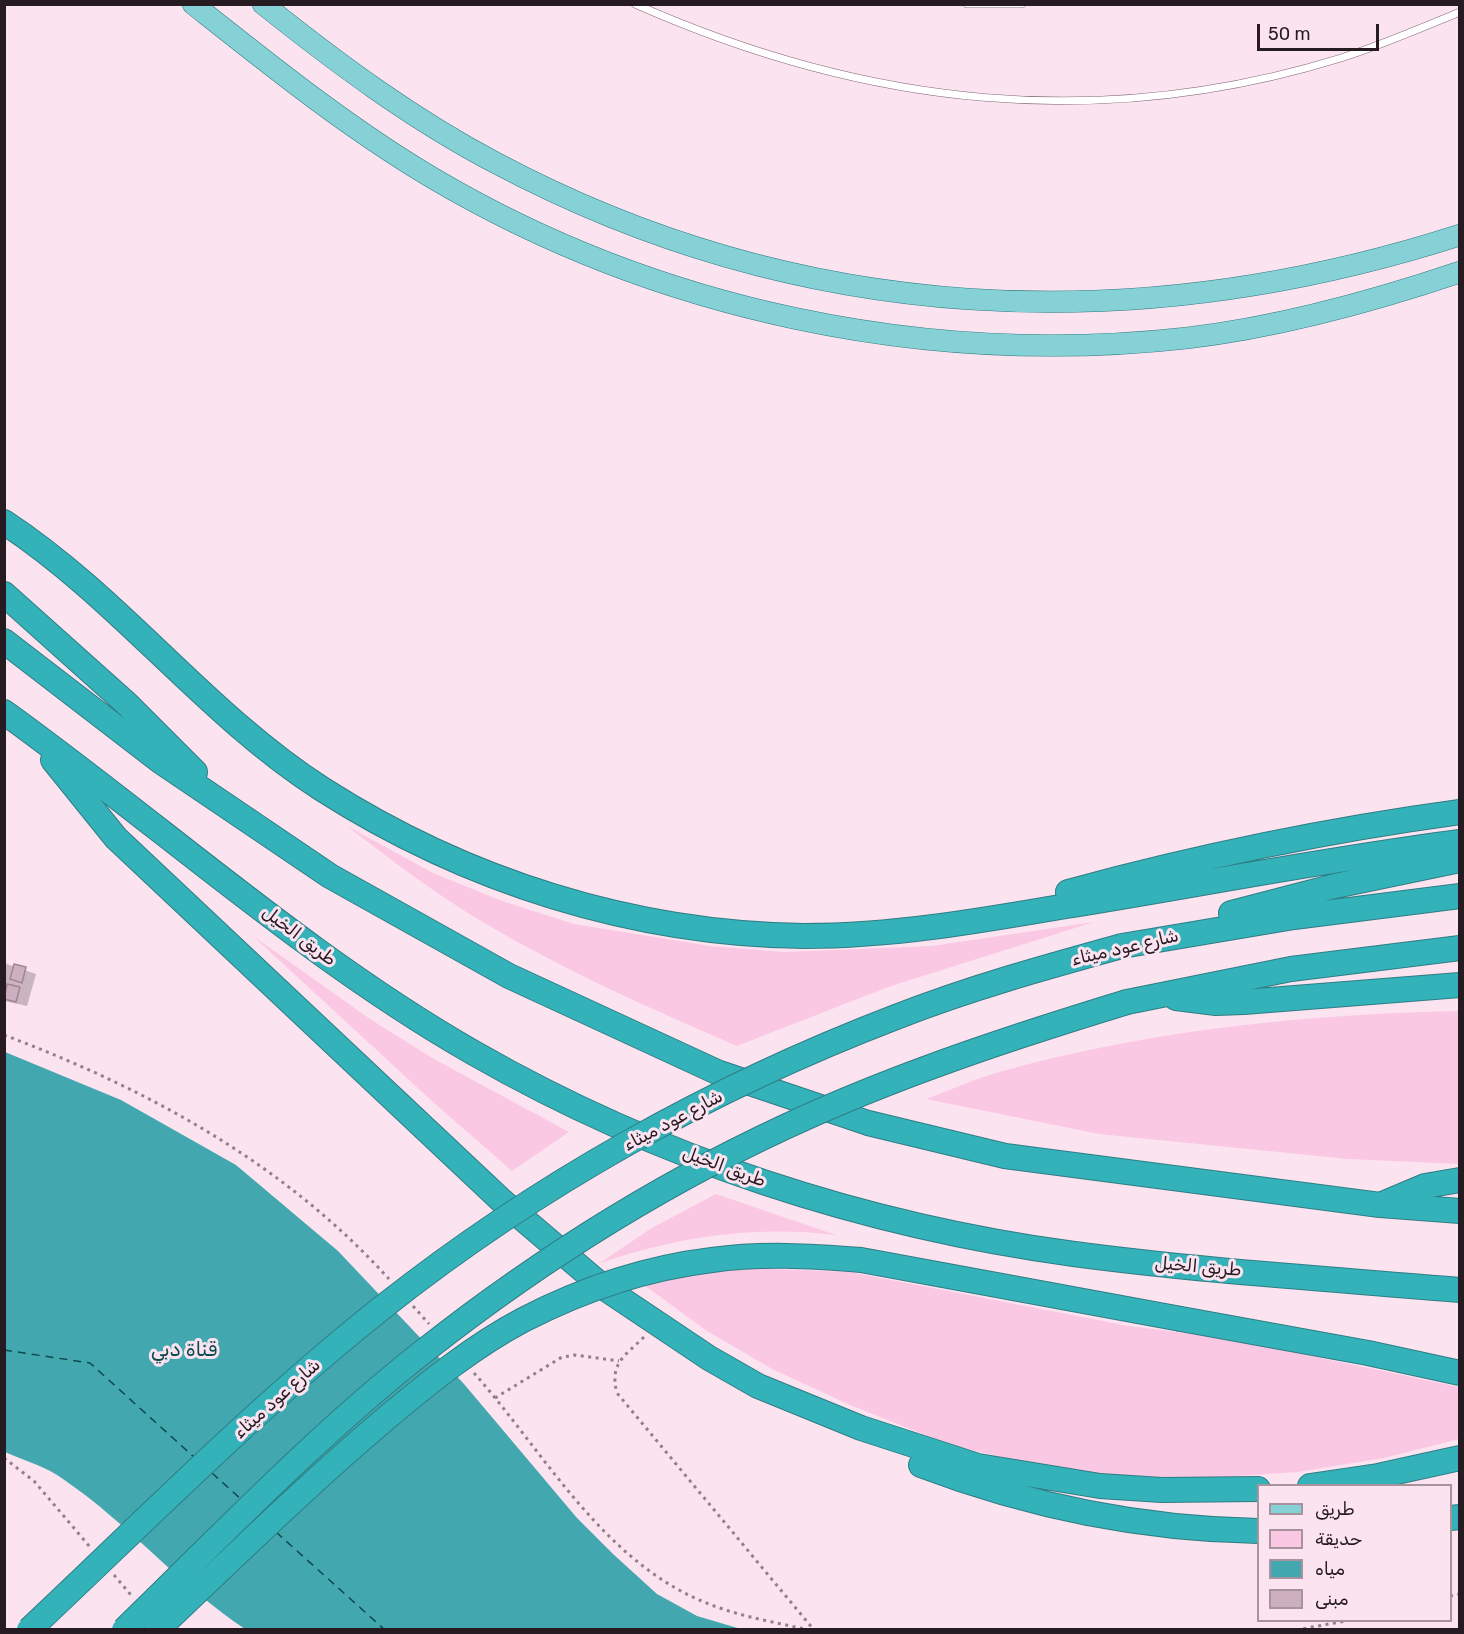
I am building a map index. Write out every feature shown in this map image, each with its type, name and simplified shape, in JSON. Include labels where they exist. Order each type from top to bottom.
[{"type":"highway","points":[[4,522],[98,593],[201,693],[253,739],[316,785],[391,830],[468,867],[591,908],[675,925],[761,934],[847,935],[921,929],[1002,917],[1343,858],[1460,842]]},
{"type":"highway","points":[[4,594],[127,704],[196,773],[228,810]]},
{"type":"highway","points":[[4,641],[228,810],[389,911],[509,976],[668,1051],[776,1094],[868,1123],[1005,1156],[1380,1205],[1460,1211]]},
{"type":"highway","name":"طريق الخيل","points":[[4,712],[322,955],[397,1006],[474,1053],[554,1096],[637,1134],[721,1168],[806,1195],[896,1219],[986,1239],[1165,1265],[1460,1290]]},
{"type":"highway","points":[[32,732],[116,838],[502,1201],[603,1287],[657,1325],[758,1386],[861,1428],[978,1466],[1100,1486],[1162,1490],[1257,1489]]},
{"type":"highway","points":[[1002,917],[1040,900],[1167,866],[1341,830],[1460,812]]},
{"type":"highway","points":[[1133,944],[1284,898],[1460,860]]},
{"type":"highway","name":"شارع عود ميثاء","points":[[29,1629],[293,1382],[384,1306],[479,1236],[578,1172],[681,1114],[787,1062],[896,1017],[1007,978],[1133,944],[1294,917],[1460,896]]},
{"type":"highway","points":[[124,1629],[336,1425],[423,1352],[513,1284],[608,1222],[707,1166],[808,1116],[914,1073],[998,1043],[1127,1002],[1291,969],[1460,948]]},
{"type":"highway","points":[[1159,995],[1216,1003],[1460,985]]},
{"type":"highway","points":[[1380,1205],[1425,1185],[1460,1180]]},
{"type":"highway","points":[[157,1629],[342,1456],[439,1375],[480,1346],[522,1320],[567,1299],[614,1282],[711,1260],[761,1256],[811,1256],[861,1260],[1368,1353],[1460,1373]]},
{"type":"highway","points":[[1368,1353],[1460,1359]]},
{"type":"highway","points":[[758,1386],[784,1408],[809,1421],[926,1467],[996,1489],[1100,1515],[1162,1525],[1257,1531]]},
{"type":"highway","points":[[1318,1484],[1378,1476],[1460,1458]]},
{"type":"main road","points":[[193,4],[344,121],[415,167],[480,204],[577,250],[627,269],[718,299],[778,315],[880,334],[983,344],[1066,345],[1138,342],[1247,329],[1304,317],[1360,304],[1460,272]]},
{"type":"main road","points":[[262,4],[330,57],[410,112],[530,181],[608,216],[687,245],[821,280],[904,293],[977,301],[1030,303],[1138,300],[1194,295],[1304,278],[1369,262],[1460,235]]},
{"type":"lane","points":[[635,4],[745,49],[840,74],[953,96],[1057,102],[1161,95],[1278,75],[1373,48],[1460,12]]},
{"type":"lane","points":[[967,4],[1022,4]]},
{"type":"path","points":[[4,1035],[135,1089],[215,1136],[300,1196],[370,1258],[393,1284]]},
{"type":"path","points":[[409,1302],[433,1328]]},
{"type":"path","points":[[657,1325],[619,1361],[614,1370],[617,1393],[814,1629]]},
{"type":"path","points":[[495,1398],[562,1357],[575,1355],[619,1361]]},
{"type":"path","points":[[472,1372],[599,1527],[636,1560],[673,1587],[704,1602],[751,1617],[809,1629]]},
{"type":"path","points":[[4,1458],[34,1480],[93,1551]]},
{"type":"path","points":[[108,1568],[137,1603]]},
{"type":"path","points":[[1296,1629],[1340,1622]]},
{"type":"green space","points":[[347,826],[433,873],[502,901],[574,924],[710,946],[784,952],[932,946],[1094,922],[888,987],[737,1046],[607,988],[512,939],[446,899]]},
{"type":"green space","points":[[253,936],[370,1019],[434,1059],[569,1132],[512,1171],[434,1103]]},
{"type":"green space","points":[[1459,1011],[1459,1164],[1348,1159],[1099,1134],[926,1099],[1003,1071],[1115,1045],[1172,1035],[1287,1020]]},
{"type":"green space","points":[[716,1194],[836,1235],[776,1232],[716,1236],[658,1246],[600,1263],[650,1229]]},
{"type":"green space","points":[[748,1268],[850,1272],[1129,1326],[1225,1338],[1459,1387],[1459,1439],[1384,1458],[1298,1472],[1207,1478],[1111,1477],[1024,1462],[953,1446],[850,1405],[772,1369],[707,1331],[644,1285]]},
{"type":"water","name":"قناة دبي","points":[[5,1052],[121,1100],[236,1165],[338,1251],[464,1384],[577,1518],[613,1554],[657,1594],[697,1616],[741,1629],[245,1629],[198,1594],[110,1515],[63,1479],[5,1452]]},
{"type":"building","points":[[14,964],[26,967],[22,983],[10,979]]},
{"type":"building","points":[[7,984],[20,987],[16,1002],[4,999]]},
{"type":"ferry route","points":[[4,1350],[90,1363],[195,1458]]},
{"type":"ferry route","points":[[212,1473],[242,1500]]},
{"type":"ferry route","points":[[276,1532],[385,1630]]}]
